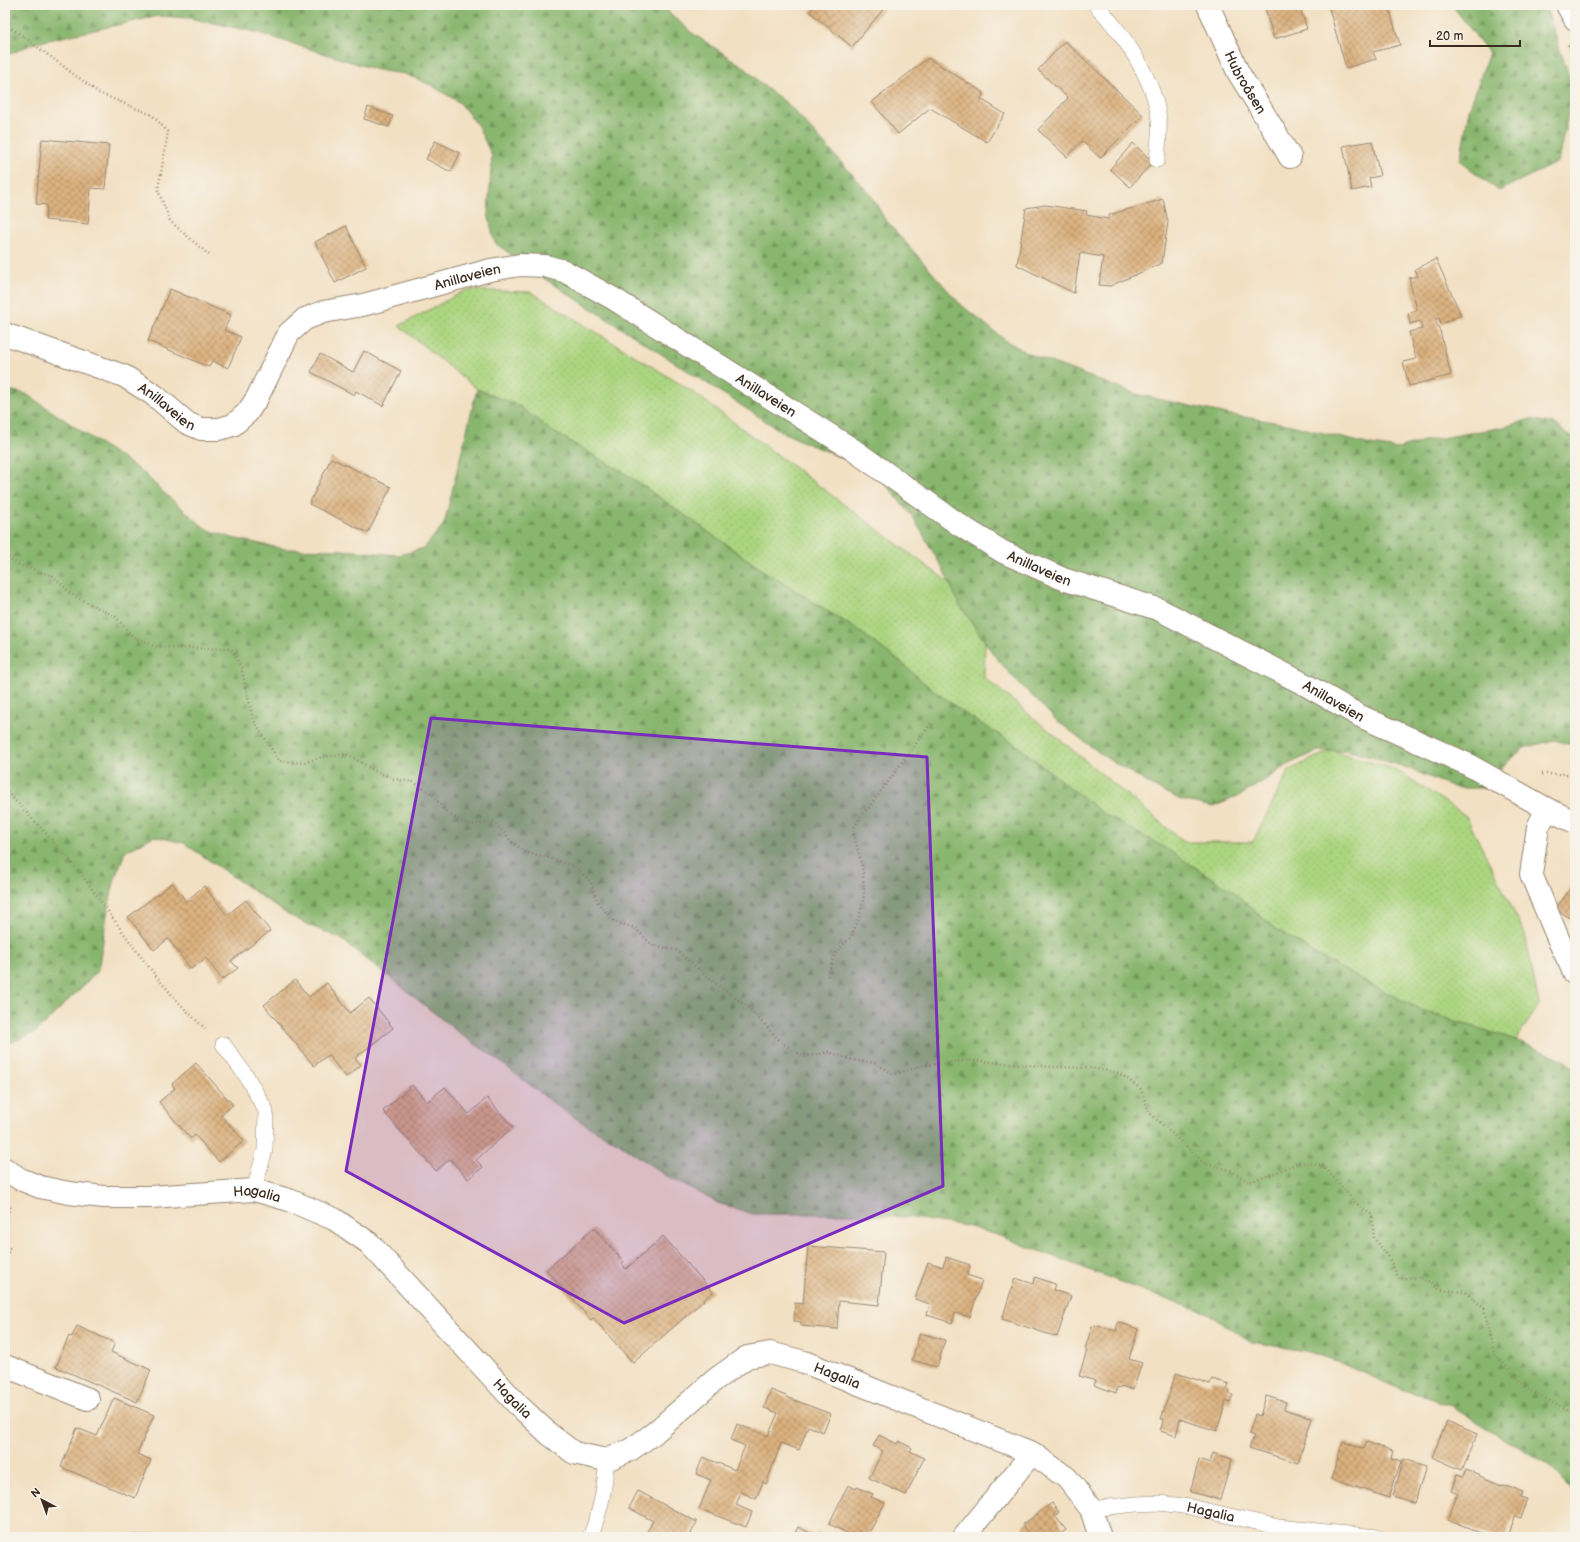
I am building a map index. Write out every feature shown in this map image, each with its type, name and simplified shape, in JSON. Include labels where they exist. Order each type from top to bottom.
[{"type":"street","name":"Hubroåsen","points":[[1208,5],[1238,72],[1290,157]]},
{"type":"street","points":[[1567,5],[1575,19]]},
{"type":"street","name":"Anillaveien","points":[[5,334],[124,376],[154,395],[187,423],[201,429],[219,429],[233,425],[247,413],[289,333],[305,319],[323,312],[363,305],[490,270],[520,265],[545,266],[564,271],[614,299],[852,450],[961,526],[1003,552],[1063,579],[1158,608],[1306,685],[1360,716],[1467,764],[1547,809],[1575,822]]},
{"type":"street","points":[[1547,809],[1538,827],[1531,874],[1560,944],[1575,974]]},
{"type":"street","name":"Hagalia","points":[[5,1169],[20,1179],[40,1187],[69,1193],[104,1197],[150,1197],[254,1190],[289,1200],[334,1219],[369,1243],[517,1404],[549,1434],[574,1452],[606,1460],[630,1450],[653,1434],[716,1379],[747,1357],[770,1353],[804,1362],[1032,1453],[1067,1478],[1091,1509],[1100,1537]]},
{"type":"street","points":[[5,1366],[88,1398]]},
{"type":"street","points":[[964,1537],[1032,1453]]},
{"type":"lane","points":[[1096,5],[1107,17],[1134,54],[1151,88],[1159,120],[1157,160]]},
{"type":"lane","points":[[223,1044],[248,1077],[266,1111],[265,1150],[254,1190]]},
{"type":"lane","points":[[590,1537],[596,1524],[606,1460]]},
{"type":"lane","name":"Hagalia","points":[[1091,1509],[1160,1503],[1190,1507],[1278,1526],[1377,1537]]},
{"type":"path","points":[[5,24],[99,92],[152,115],[168,132],[158,190],[170,221],[210,255]]},
{"type":"path","points":[[5,555],[20,565],[53,576],[71,594],[116,618],[133,637],[157,647],[231,649],[241,667],[253,719],[279,761],[303,763],[323,757],[347,754],[373,770],[394,779],[413,782],[431,793],[447,813],[468,825],[494,822],[512,842],[527,854],[550,858],[574,866],[591,882],[598,902],[614,922],[635,928],[652,945],[676,950],[714,982],[749,1008],[782,1043],[804,1057],[828,1052],[853,1060],[875,1063],[894,1074],[921,1066],[966,1060],[1054,1067],[1091,1068],[1119,1073],[1142,1089],[1149,1112],[1205,1164],[1230,1170],[1249,1182],[1275,1173],[1299,1162],[1322,1165],[1357,1204],[1372,1215],[1374,1238],[1388,1256],[1399,1279],[1419,1277],[1441,1290],[1465,1292],[1484,1308],[1494,1354],[1529,1390],[1568,1411],[1575,1413]]},
{"type":"path","points":[[828,976],[835,954],[851,937],[859,919],[864,895],[863,870],[853,830],[861,816],[931,723]]},
{"type":"path","points":[[5,789],[79,872],[137,951],[186,1012],[223,1044]]},
{"type":"path","points":[[5,1247],[9,1248],[5,1266]]},
{"type":"highlighted area","points":[[431,718],[927,757],[943,1186],[624,1323],[346,1171]]},
{"type":"green space","points":[[5,5],[661,5],[692,33],[744,67],[765,87],[788,104],[871,195],[884,218],[960,304],[1005,340],[1029,354],[1136,394],[1231,415],[1287,424],[1371,445],[1398,449],[1424,441],[1504,427],[1531,419],[1557,425],[1575,441],[1575,746],[1554,740],[1524,748],[1503,766],[1486,788],[1456,788],[1402,766],[1346,750],[1318,751],[1291,763],[1243,794],[1213,807],[1181,800],[1156,788],[1105,757],[1056,720],[1014,678],[994,655],[959,604],[945,573],[913,517],[875,471],[806,443],[781,431],[542,277],[495,243],[488,214],[492,156],[478,126],[460,103],[431,85],[405,74],[377,70],[252,31],[189,18],[158,16],[35,43],[5,56]]},
{"type":"green space","points":[[1452,5],[1545,5],[1573,88],[1558,162],[1499,191],[1460,161],[1469,110],[1489,53]]},
{"type":"green space","points":[[466,290],[531,292],[690,390],[986,610],[984,677],[1184,842],[1253,842],[1289,770],[1332,750],[1397,770],[1466,816],[1525,934],[1539,1005],[1516,1040],[1426,1012],[1375,987],[1322,958],[1273,927],[1231,890],[1158,844],[1105,815],[1018,746],[968,716],[923,682],[902,663],[856,629],[758,567],[626,474],[550,430],[519,406],[477,389],[399,326]]},
{"type":"green space","points":[[5,389],[26,394],[144,473],[163,492],[206,529],[232,538],[284,549],[342,550],[399,555],[424,548],[444,524],[477,389],[519,406],[550,430],[626,474],[758,567],[856,629],[902,663],[923,682],[968,716],[1018,746],[1105,815],[1158,844],[1231,890],[1273,927],[1322,958],[1375,987],[1426,1012],[1516,1040],[1566,1061],[1575,1068],[1575,1497],[1569,1487],[1550,1467],[1449,1404],[1395,1387],[1339,1362],[1310,1352],[1252,1342],[1203,1311],[1176,1303],[997,1235],[966,1226],[906,1217],[847,1214],[753,1214],[721,1204],[669,1178],[619,1143],[591,1128],[557,1106],[490,1054],[463,1036],[340,938],[308,925],[284,912],[184,843],[154,836],[125,852],[115,878],[108,909],[98,971],[36,1032],[5,1045]]},
{"type":"building","points":[[815,5],[887,5],[852,47],[810,12]]},
{"type":"building","points":[[1264,5],[1299,5],[1307,29],[1274,39]]},
{"type":"building","points":[[1328,5],[1388,5],[1400,45],[1373,52],[1376,59],[1346,68]]},
{"type":"building","points":[[1065,41],[1143,115],[1100,158],[1082,141],[1067,157],[1038,130],[1068,98],[1038,70]]},
{"type":"building","points":[[928,58],[984,93],[981,99],[1005,114],[987,142],[930,108],[898,134],[872,102]]},
{"type":"building","points":[[368,107],[393,116],[389,127],[364,119]]},
{"type":"building","points":[[42,139],[109,145],[105,189],[91,188],[88,224],[45,220],[47,205],[36,204]]},
{"type":"building","points":[[435,141],[460,153],[451,172],[426,159]]},
{"type":"building","points":[[1372,141],[1380,176],[1369,178],[1371,187],[1352,191],[1343,146]]},
{"type":"building","points":[[1133,143],[1153,162],[1130,187],[1110,169]]},
{"type":"building","points":[[1163,199],[1168,222],[1162,263],[1110,286],[1099,285],[1103,257],[1080,253],[1074,293],[1017,265],[1026,208],[1045,205],[1087,211],[1086,215],[1109,219],[1109,215]]},
{"type":"building","points":[[346,226],[366,267],[335,283],[315,242]]},
{"type":"building","points":[[1436,259],[1461,315],[1441,324],[1439,318],[1435,320],[1440,331],[1451,375],[1409,386],[1403,362],[1416,359],[1409,332],[1422,329],[1420,321],[1410,324],[1408,313],[1417,310],[1409,278],[1418,276],[1415,269]]},
{"type":"building","points":[[170,289],[231,315],[224,330],[241,337],[228,368],[212,361],[209,367],[148,341]]},
{"type":"building","points":[[364,351],[401,371],[383,406],[356,391],[354,395],[311,372],[320,354],[353,372]]},
{"type":"building","points":[[331,458],[391,487],[368,533],[309,504]]},
{"type":"building","points":[[1575,882],[1575,922],[1556,909]]},
{"type":"building","points":[[172,883],[186,901],[204,886],[227,915],[246,900],[270,931],[231,961],[238,968],[222,980],[206,958],[191,969],[168,939],[154,950],[128,917]]},
{"type":"building","points":[[295,980],[309,997],[327,983],[350,1013],[369,998],[393,1028],[355,1058],[361,1065],[346,1077],[328,1055],[314,1066],[264,1005]]},
{"type":"building","points":[[196,1063],[233,1105],[221,1115],[244,1141],[219,1162],[195,1135],[191,1139],[159,1102],[175,1088],[172,1084]]},
{"type":"building","points":[[412,1085],[427,1102],[445,1087],[469,1114],[487,1098],[513,1127],[476,1160],[483,1167],[468,1179],[450,1159],[436,1171],[383,1111]]},
{"type":"building","points":[[594,1228],[624,1262],[622,1264],[626,1269],[663,1236],[713,1292],[633,1363],[593,1318],[591,1320],[546,1270]]},
{"type":"building","points":[[808,1246],[884,1252],[879,1305],[839,1301],[837,1329],[801,1326],[801,1322],[794,1321],[795,1303],[803,1304]]},
{"type":"building","points":[[946,1257],[970,1265],[967,1275],[982,1280],[970,1317],[955,1313],[952,1323],[927,1315],[930,1304],[915,1299],[928,1262],[943,1267]]},
{"type":"building","points":[[1035,1277],[1055,1284],[1053,1290],[1071,1296],[1057,1337],[1002,1319],[1015,1278],[1034,1284]]},
{"type":"building","points":[[1118,1322],[1138,1329],[1129,1359],[1142,1363],[1133,1390],[1121,1386],[1120,1388],[1117,1387],[1116,1393],[1094,1385],[1096,1381],[1079,1376],[1087,1350],[1085,1349],[1092,1326],[1095,1327],[1095,1325],[1116,1331]]},
{"type":"building","points":[[77,1326],[115,1343],[111,1352],[151,1370],[137,1402],[56,1367],[69,1336],[72,1337]]},
{"type":"building","points":[[920,1333],[945,1340],[937,1367],[912,1360]]},
{"type":"building","points":[[1176,1373],[1210,1384],[1212,1379],[1229,1384],[1227,1389],[1230,1390],[1229,1394],[1233,1395],[1230,1403],[1226,1401],[1217,1431],[1180,1419],[1176,1436],[1160,1431],[1164,1419],[1161,1419]]},
{"type":"building","points":[[771,1390],[831,1414],[823,1432],[808,1426],[799,1450],[781,1443],[766,1484],[763,1482],[756,1499],[741,1492],[736,1505],[752,1512],[746,1527],[699,1509],[711,1480],[696,1474],[703,1457],[735,1470],[745,1446],[731,1440],[737,1424],[768,1436],[778,1413],[764,1408]]},
{"type":"building","points":[[1266,1396],[1286,1402],[1284,1409],[1312,1418],[1298,1463],[1249,1448],[1254,1436],[1249,1434],[1255,1414],[1260,1416]]},
{"type":"building","points":[[114,1398],[154,1415],[137,1454],[151,1460],[135,1498],[61,1467],[77,1428],[97,1436]]},
{"type":"building","points":[[1447,1421],[1477,1434],[1462,1470],[1432,1457]]},
{"type":"building","points":[[879,1435],[897,1444],[899,1441],[912,1448],[910,1451],[924,1458],[906,1495],[869,1478],[883,1451],[873,1446]]},
{"type":"building","points":[[1343,1442],[1364,1449],[1367,1442],[1393,1451],[1391,1458],[1401,1461],[1389,1498],[1331,1479]]},
{"type":"building","points":[[1213,1453],[1232,1459],[1220,1500],[1190,1492],[1199,1459],[1210,1463]]},
{"type":"building","points":[[1404,1459],[1426,1466],[1415,1503],[1393,1496]]},
{"type":"building","points":[[1466,1470],[1501,1485],[1502,1484],[1523,1492],[1521,1498],[1528,1500],[1521,1518],[1514,1516],[1506,1537],[1491,1537],[1447,1520],[1458,1494],[1451,1491],[1457,1475],[1463,1477]]},
{"type":"building","points":[[848,1485],[873,1494],[871,1497],[885,1503],[867,1537],[855,1537],[829,1524]]},
{"type":"building","points":[[638,1491],[697,1522],[690,1537],[644,1537],[653,1521],[629,1508]]},
{"type":"building","points":[[1052,1503],[1059,1512],[1055,1516],[1066,1530],[1056,1537],[1031,1537],[1022,1525]]},
{"type":"building","points":[[798,1527],[816,1536],[817,1532],[827,1537],[793,1537]]},
{"type":"building","points":[[122,1535],[152,1535],[152,1537],[122,1537]]}]
